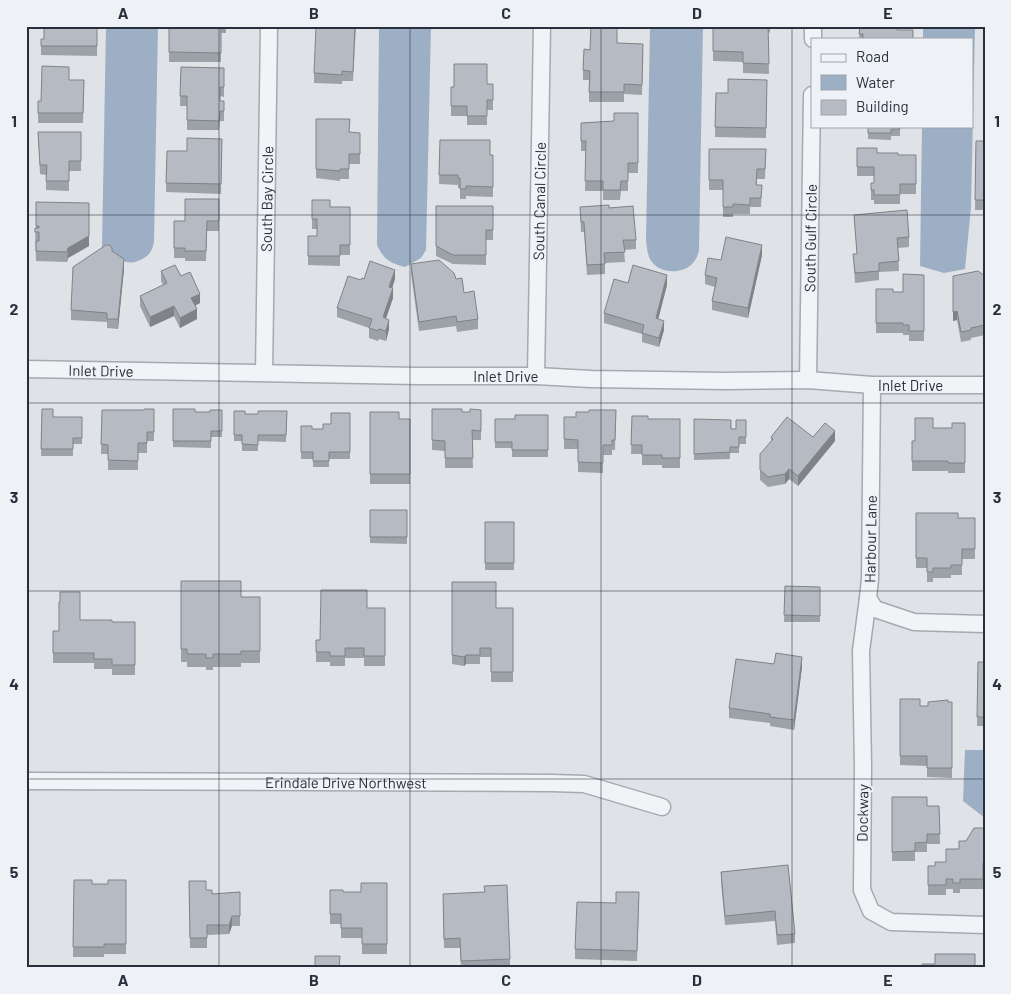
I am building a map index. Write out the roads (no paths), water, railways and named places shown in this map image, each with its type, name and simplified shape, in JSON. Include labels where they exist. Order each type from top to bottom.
[{"type":"street","name":"South Bay Circle","points":[[264,373],[269,26]]},
{"type":"street","name":"South Canal Circle","points":[[536,376],[542,26]]},
{"type":"street","name":"South Gulf Circle","points":[[808,380],[812,128]]},
{"type":"street","name":"Inlet Drive","points":[[26,369],[417,376],[536,376],[610,380],[808,380],[872,385],[985,385]]},
{"type":"street","name":"Harbour Lane","points":[[872,385],[870,579],[868,598],[875,609],[914,622],[985,624]]},
{"type":"street","name":"Dockway","points":[[868,598],[862,651],[862,890],[871,910],[891,922],[985,925]]},
{"type":"street","name":"Erindale Drive Northwest","points":[[26,781],[584,784],[662,807]]},
{"type":"water","points":[[106,26],[158,26],[154,241],[148,255],[132,262],[117,258],[102,247]]},
{"type":"water","points":[[379,26],[431,26],[426,250],[421,258],[405,267],[388,260],[377,245]]},
{"type":"water","points":[[650,26],[703,26],[699,250],[692,264],[683,270],[677,271],[666,271],[652,262],[649,257],[646,240]]},
{"type":"water","points":[[923,26],[975,26],[974,71],[974,38],[923,38]]},
{"type":"water","points":[[922,128],[973,128],[971,207],[965,269],[944,273],[920,266]]},
{"type":"water","points":[[965,750],[985,750],[985,818],[963,801]]}]
